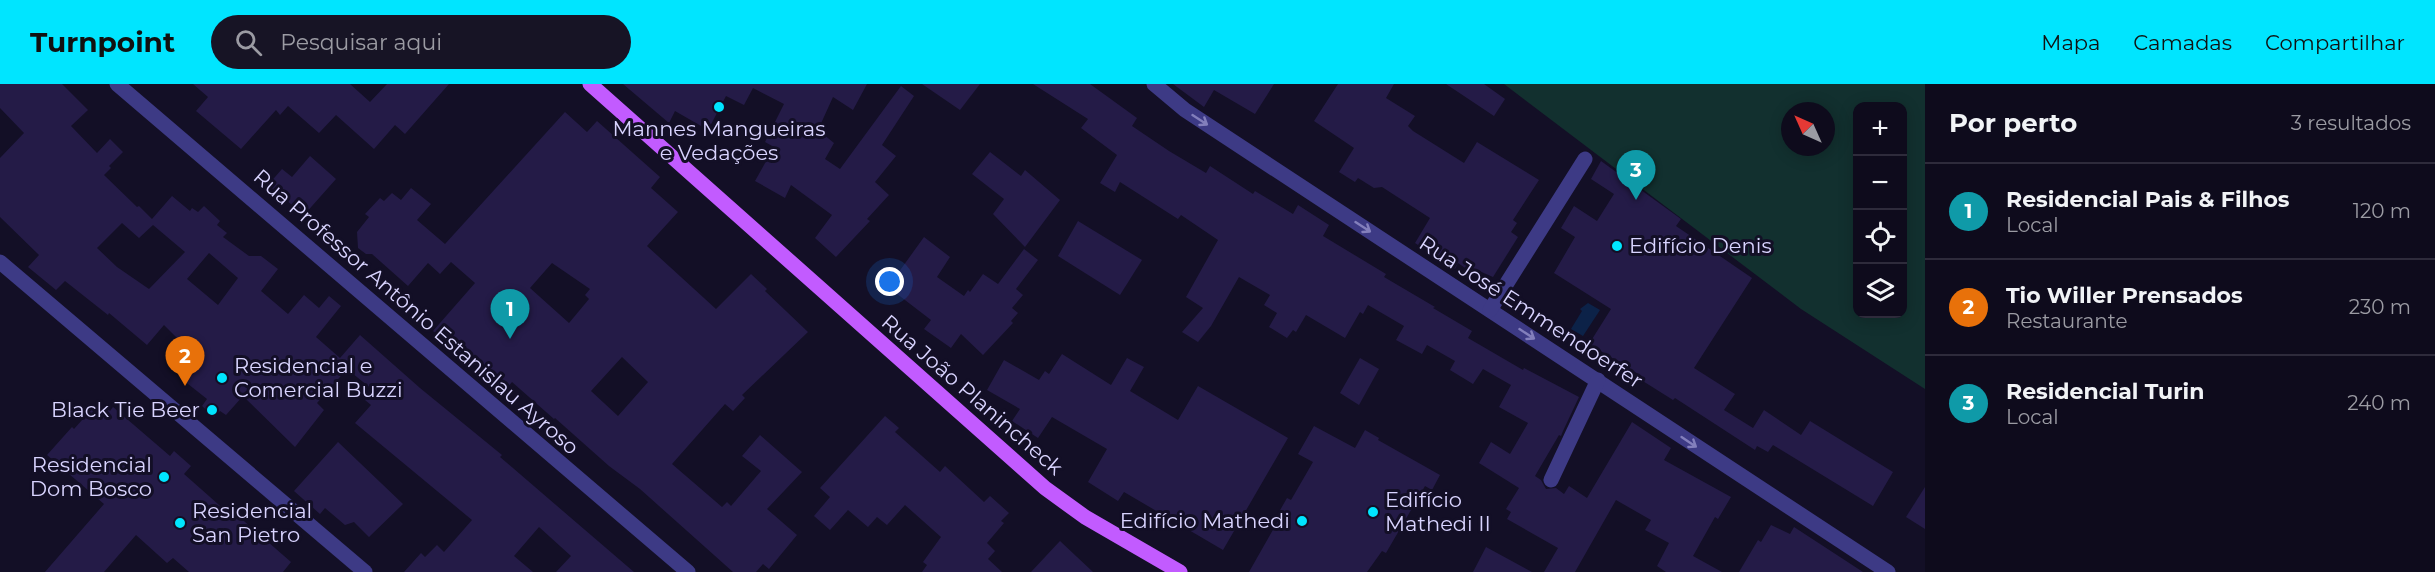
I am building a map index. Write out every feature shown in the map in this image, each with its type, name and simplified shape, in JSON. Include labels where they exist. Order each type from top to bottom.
[{"type":"main road","name":"Rua João Planincheck","points":[[590,84],[1046,489],[1084,517],[1180,572]]},
{"type":"street","name":"Rua Professor Antônio Estanislau Ayroso","points":[[117,84],[688,572]]},
{"type":"street","name":"Rua José Emmendoerfer","points":[[1155,84],[1185,110],[1888,572]]},
{"type":"street","points":[[1490,310],[1585,159]]},
{"type":"street","points":[[0,262],[365,572]]},
{"type":"street","points":[[1551,480],[1598,380]]},
{"type":"green space","points":[[1504,84],[1925,84],[1925,389],[1801,309]]},
{"type":"water","points":[[1588,303],[1600,310],[1583,336],[1571,329],[1582,311],[1580,309]]},
{"type":"building","points":[[0,84],[62,84],[88,110],[71,126],[97,153],[110,139],[123,152],[109,166],[111,168],[104,175],[137,207],[139,206],[152,219],[172,196],[190,211],[192,208],[198,212],[204,206],[220,221],[217,225],[227,233],[223,237],[249,256],[261,256],[278,269],[261,291],[288,314],[304,295],[319,308],[329,296],[341,306],[316,337],[340,358],[360,335],[502,455],[500,457],[634,572],[556,572],[571,556],[539,527],[514,556],[533,572],[404,572],[421,553],[425,557],[437,545],[444,552],[472,520],[355,423],[371,405],[365,400],[373,390],[347,369],[317,403],[324,410],[295,447],[243,396],[226,415],[220,411],[214,417],[202,406],[207,399],[183,380],[188,374],[176,363],[187,348],[164,325],[147,345],[109,313],[108,315],[65,281],[56,290],[28,267],[39,255],[0,217],[0,158],[24,133],[0,108]],"holes":[[[122,223],[139,238],[153,225],[185,252],[149,289],[117,267],[97,248]],[[209,253],[238,278],[218,305],[187,279]]]},
{"type":"building","points":[[193,84],[350,84],[370,102],[387,84],[449,84],[405,134],[395,125],[374,149],[336,115],[319,133],[288,106],[280,115],[276,110],[241,149],[196,111],[208,97]]},
{"type":"building","points":[[623,84],[867,84],[853,110],[833,97],[818,130],[834,143],[825,159],[840,169],[901,86],[914,96],[882,145],[896,156],[875,182],[889,195],[867,219],[870,221],[836,257],[815,238],[832,215],[791,185],[785,198],[755,181],[774,147],[765,142],[784,104],[753,88],[744,105],[726,96],[708,130],[675,111],[669,123]]},
{"type":"building","points":[[922,84],[980,84],[960,110]]},
{"type":"building","points":[[1033,84],[1090,84],[1137,118],[1132,126],[1169,151],[1206,173],[1210,166],[1253,194],[1255,191],[1293,214],[1298,205],[1329,225],[1323,236],[1386,274],[1384,277],[1472,331],[1468,338],[1523,370],[1524,368],[1579,397],[1561,436],[1559,435],[1535,476],[1541,480],[1546,489],[1556,488],[1564,494],[1569,486],[1587,498],[1632,422],[1671,448],[1664,460],[1731,497],[1718,519],[1715,517],[1693,556],[1722,572],[1666,572],[1657,566],[1669,543],[1645,530],[1651,520],[1616,500],[1575,572],[1544,572],[1558,548],[1507,519],[1511,512],[1506,509],[1519,488],[1479,463],[1491,442],[1510,454],[1528,423],[1499,407],[1511,385],[1483,369],[1473,384],[1450,370],[1455,361],[1427,345],[1422,354],[1396,340],[1404,326],[1368,305],[1363,314],[1360,312],[1345,338],[1306,315],[1296,332],[1293,330],[1287,338],[1269,327],[1277,313],[1264,305],[1270,295],[1239,277],[1211,326],[1198,342],[1182,332],[1203,308],[1186,297],[1218,240],[1181,215],[1178,219],[1120,182],[1115,192],[1100,183],[1117,155],[1081,128],[1088,119]]},
{"type":"building","points":[[1173,84],[1274,84],[1255,114],[1214,90],[1204,107]]},
{"type":"building","points":[[1338,84],[1394,84],[1386,98],[1415,116],[1408,126],[1413,131],[1464,163],[1477,142],[1539,180],[1513,220],[1517,223],[1511,232],[1518,237],[1493,277],[1470,267],[1468,270],[1458,263],[1455,269],[1415,243],[1430,218],[1382,187],[1374,188],[1358,178],[1355,182],[1339,172],[1354,148],[1314,121]]},
{"type":"building","points":[[1446,84],[1484,84],[1505,99],[1494,116]]},
{"type":"building","points":[[565,112],[587,132],[597,121],[660,177],[651,188],[678,212],[647,246],[716,309],[751,274],[767,289],[765,291],[808,332],[742,395],[745,398],[733,411],[725,404],[672,464],[722,507],[727,502],[731,506],[761,471],[742,456],[760,435],[802,472],[767,509],[797,535],[769,569],[763,564],[756,572],[733,572],[640,489],[609,466],[512,382],[506,389],[433,331],[475,283],[451,262],[440,274],[428,263],[408,286],[372,254],[366,254],[358,248],[357,232],[369,217],[365,214],[380,198],[384,201],[392,193],[401,200],[411,188],[431,204],[417,220],[445,244]],"holes":[[[552,263],[590,289],[585,295],[589,299],[569,323],[530,288]],[[622,357],[648,382],[618,416],[591,391]]]},
{"type":"building","points":[[990,152],[1021,176],[1025,170],[1060,200],[1025,247],[993,214],[1004,199],[972,174]]},
{"type":"building","points":[[310,156],[336,179],[304,215],[268,185],[282,169],[292,177]]},
{"type":"building","points":[[1601,161],[1681,219],[1676,226],[1752,278],[1694,368],[1735,394],[1724,410],[1753,428],[1764,410],[1801,435],[1810,421],[1893,472],[1873,506],[1773,445],[1768,452],[1757,446],[1755,450],[1675,398],[1673,400],[1638,378],[1640,375],[1589,344],[1611,309],[1554,273],[1575,237],[1561,228],[1574,206],[1597,221],[1614,194],[1591,179]]},
{"type":"building","points":[[1078,221],[1142,260],[1120,295],[1058,256]]},
{"type":"building","points":[[924,237],[950,257],[937,277],[964,296],[968,290],[970,292],[983,274],[998,284],[1024,249],[1038,260],[1016,289],[1023,295],[1012,308],[1018,313],[1011,321],[1013,323],[983,355],[961,334],[951,348],[924,329],[931,320],[888,287]]},
{"type":"building","points":[[1062,354],[1111,385],[1127,358],[1144,367],[1130,391],[1178,420],[1198,386],[1288,438],[1223,550],[1124,492],[1118,501],[1088,482],[1107,449],[1052,417],[1038,438],[1012,421],[1020,409],[987,390],[1004,360],[1039,380],[1045,371],[1049,374]]},
{"type":"building","points":[[1360,358],[1379,369],[1359,405],[1340,393]]},
{"type":"building","points":[[99,401],[110,411],[113,407],[170,456],[174,451],[191,466],[184,474],[227,512],[230,509],[291,562],[283,572],[189,572],[173,558],[167,563],[136,535],[104,572],[45,572],[104,504],[47,455]]},
{"type":"building","points":[[885,416],[899,428],[895,432],[940,472],[945,466],[984,502],[990,496],[1009,513],[1001,521],[1004,523],[987,543],[995,551],[988,559],[1002,572],[922,572],[927,565],[923,562],[941,537],[905,505],[887,525],[877,517],[868,527],[848,510],[830,530],[814,516],[830,497],[820,488]]},
{"type":"building","points":[[1314,426],[1355,448],[1365,430],[1379,438],[1378,440],[1440,475],[1432,490],[1425,486],[1386,553],[1382,551],[1367,572],[1249,572],[1282,514],[1279,512],[1287,498],[1291,500],[1313,462],[1298,454]]},
{"type":"building","points":[[338,442],[403,504],[369,537],[354,522],[345,525],[325,508],[320,514],[294,491]]},
{"type":"building","points":[[1925,487],[1925,529],[1906,517]]},
{"type":"building","points":[[1771,525],[1790,534],[1794,527],[1863,572],[1739,572],[1758,540],[1761,542]]},
{"type":"building","points":[[1060,541],[1093,572],[1031,572]]},
{"type":"building","points":[[1486,547],[1532,572],[1473,572]]},
{"type":"place","name":"Mannes Mangueiras e Vedações","points":[[719,107]]},
{"type":"place","name":"Residencial Turin","points":[[1636,200]]},
{"type":"place","name":"Edifício Denis","points":[[1617,246]]},
{"type":"place","name":"Residencial Pais & Filhos","points":[[510,339]]},
{"type":"place","name":"Residencial e Comercial Buzzi","points":[[222,378]]},
{"type":"place","name":"Tio Willer Prensados","points":[[185,386]]},
{"type":"place","name":"Black Tie Beer","points":[[212,410]]},
{"type":"place","name":"Residencial Dom Bosco","points":[[164,477]]},
{"type":"place","name":"Edifício Mathedi II","points":[[1373,512]]},
{"type":"place","name":"Edifício Mathedi","points":[[1302,521]]},
{"type":"place","name":"Residencial San Pietro","points":[[180,523]]}]
